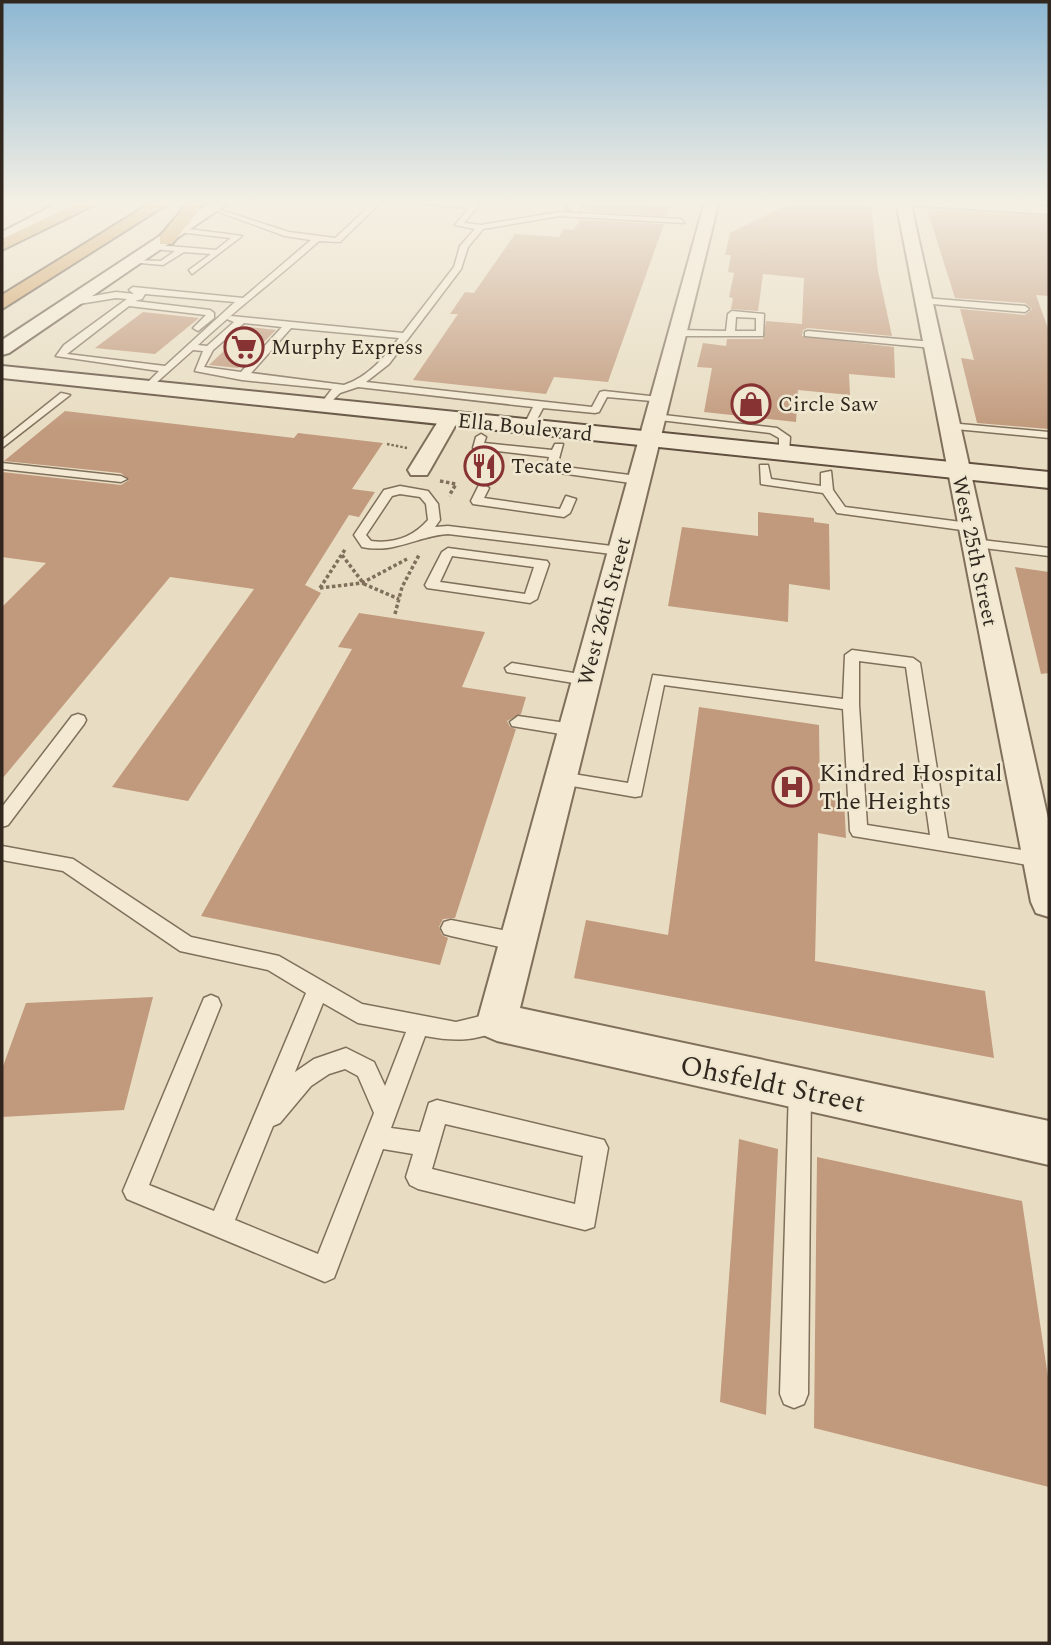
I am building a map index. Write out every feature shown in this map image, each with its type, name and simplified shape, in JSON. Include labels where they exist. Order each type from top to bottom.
[{"type":"highway","points":[[2,303],[42,278]]},
{"type":"main road","points":[[6,345],[109,278]]},
{"type":"main road","name":"Ella Boulevard","points":[[2,372],[149,377],[445,426],[523,440],[558,450],[647,448]]},
{"type":"main road","name":"Ella Boulevard","points":[[2,388],[445,426],[481,437],[647,448],[960,479],[1049,496]]},
{"type":"main road","name":"Ella Boulevard","points":[[774,460],[827,482],[1049,480]]},
{"type":"street","name":"West 26th Street","points":[[498,1022],[691,278]]},
{"type":"street","name":"West 25th Street","points":[[919,278],[971,535],[1049,896]]},
{"type":"street","points":[[419,470],[445,426]]},
{"type":"street","name":"Ohsfeldt Street","points":[[498,1022],[1049,1143]]},
{"type":"lane","points":[[135,297],[67,347],[61,356],[149,377],[166,369],[237,303],[248,299],[272,278]]},
{"type":"lane","points":[[324,406],[336,391],[357,384],[386,362],[450,278]]},
{"type":"lane","points":[[104,281],[135,297],[210,313],[210,318],[149,377]]},
{"type":"lane","points":[[73,302],[116,295],[237,303]]},
{"type":"lane","points":[[924,301],[1026,309]]},
{"type":"lane","points":[[220,318],[406,336]]},
{"type":"lane","points":[[242,320],[227,333],[198,369],[242,377],[344,388]]},
{"type":"lane","points":[[242,377],[251,360],[289,325]]},
{"type":"lane","points":[[677,333],[701,335],[730,332]]},
{"type":"lane","points":[[227,333],[241,335]]},
{"type":"lane","points":[[808,334],[933,345]]},
{"type":"lane","points":[[190,347],[211,354]]},
{"type":"lane","points":[[149,377],[166,369]]},
{"type":"lane","points":[[357,384],[594,410],[604,394],[659,400]]},
{"type":"lane","points":[[2,444],[65,395]]},
{"type":"lane","points":[[523,440],[539,405]]},
{"type":"lane","points":[[949,426],[1049,435]]},
{"type":"lane","points":[[647,448],[773,430],[785,438],[774,460]]},
{"type":"lane","points":[[2,467],[121,479]]},
{"type":"lane","points":[[827,482],[841,510],[1049,552]]},
{"type":"lane","points":[[483,488],[477,500],[511,522]]},
{"type":"lane","points":[[419,492],[427,498],[433,510],[434,520],[405,544],[394,547],[367,544],[360,535],[388,493],[419,492]]},
{"type":"lane","points":[[421,532],[564,513],[570,499]]},
{"type":"lane","points":[[433,510],[455,521],[511,522],[621,547]]},
{"type":"lane","points":[[496,558],[511,522]]},
{"type":"lane","points":[[448,552],[496,558],[542,564],[530,599],[432,585],[448,552]]},
{"type":"lane","points":[[940,844],[914,663],[852,655],[851,705],[859,831],[940,844],[1040,860]]},
{"type":"lane","points":[[512,668],[586,680]]},
{"type":"lane","points":[[561,778],[635,791],[658,679],[851,705]]},
{"type":"lane","points":[[2,820],[78,720]]},
{"type":"lane","points":[[518,722],[573,730]]},
{"type":"lane","points":[[2,853],[68,864],[187,945],[272,962],[358,1013],[456,1032],[498,1022]]},
{"type":"lane","points":[[452,928],[518,942]]},
{"type":"lane","points":[[220,1226],[318,990]]},
{"type":"lane","points":[[211,1005],[135,1191],[325,1269],[419,1025]]},
{"type":"lane","points":[[260,1129],[307,1075],[322,1063],[346,1058],[366,1069],[385,1113]]},
{"type":"lane","points":[[794,1394],[800,1088]]},
{"type":"lane","points":[[437,1111],[596,1148],[585,1219],[418,1177],[427,1144],[437,1111]]},
{"type":"lane","points":[[376,1137],[427,1144]]},
{"type":"path","points":[[320,588],[362,583],[423,548],[398,599],[394,614]]},
{"type":"path","points":[[342,555],[362,583],[378,593],[398,599]]},
{"type":"building","points":[[485,278],[645,278],[608,382],[554,377],[546,394],[413,380],[458,314],[450,314],[465,292],[474,293]]},
{"type":"building","points":[[733,278],[762,278],[758,311],[731,309],[733,298],[729,297]]},
{"type":"building","points":[[802,278],[879,278],[892,336],[808,328],[803,330],[802,336],[894,347],[895,378],[849,374],[850,395],[798,390],[796,422],[704,412],[712,368],[697,367],[703,343],[726,346],[727,339],[763,339],[766,321],[802,324],[804,278]]},
{"type":"building","points":[[949,278],[1049,278],[1049,296],[1036,295],[1049,331],[1049,429],[977,423],[961,358],[974,360],[960,309],[1025,315],[1032,309],[1025,303],[955,298]]},
{"type":"building","points":[[143,312],[199,318],[155,354],[95,348]]},
{"type":"building","points":[[249,327],[276,330],[238,368],[209,365]]},
{"type":"building","points":[[65,411],[294,438],[298,433],[383,443],[352,489],[375,492],[359,517],[349,515],[305,585],[321,593],[188,801],[112,787],[254,589],[170,577],[2,779],[2,607],[46,563],[2,557],[2,472],[121,485],[129,480],[121,473],[4,461]]},
{"type":"building","points":[[758,512],[814,518],[814,522],[829,524],[830,590],[789,584],[788,622],[668,606],[682,527],[758,536]]},
{"type":"building","points":[[1015,567],[1049,572],[1049,673],[1041,674]]},
{"type":"building","points":[[359,613],[485,632],[462,687],[526,697],[521,714],[507,721],[510,727],[516,729],[455,918],[443,919],[439,927],[442,935],[448,938],[440,965],[201,916],[352,649],[338,647]]},
{"type":"building","points":[[699,707],[819,725],[820,795],[844,799],[846,838],[818,833],[815,961],[985,991],[994,1058],[574,978],[586,920],[668,935]]},
{"type":"building","points":[[153,997],[124,1110],[2,1117],[2,1069],[26,1003]]},
{"type":"building","points":[[739,1139],[778,1149],[766,1415],[720,1402]]},
{"type":"building","points":[[817,1157],[1022,1201],[1049,1384],[1049,1487],[814,1428]]},
{"type":"place","name":"Murphy Express","points":[[244,347]]},
{"type":"place","name":"Circle Saw","points":[[751,404]]},
{"type":"place","name":"Tecate","points":[[484,466]]},
{"type":"place","name":"Kindred Hospital The Heights","points":[[792,787]]}]
